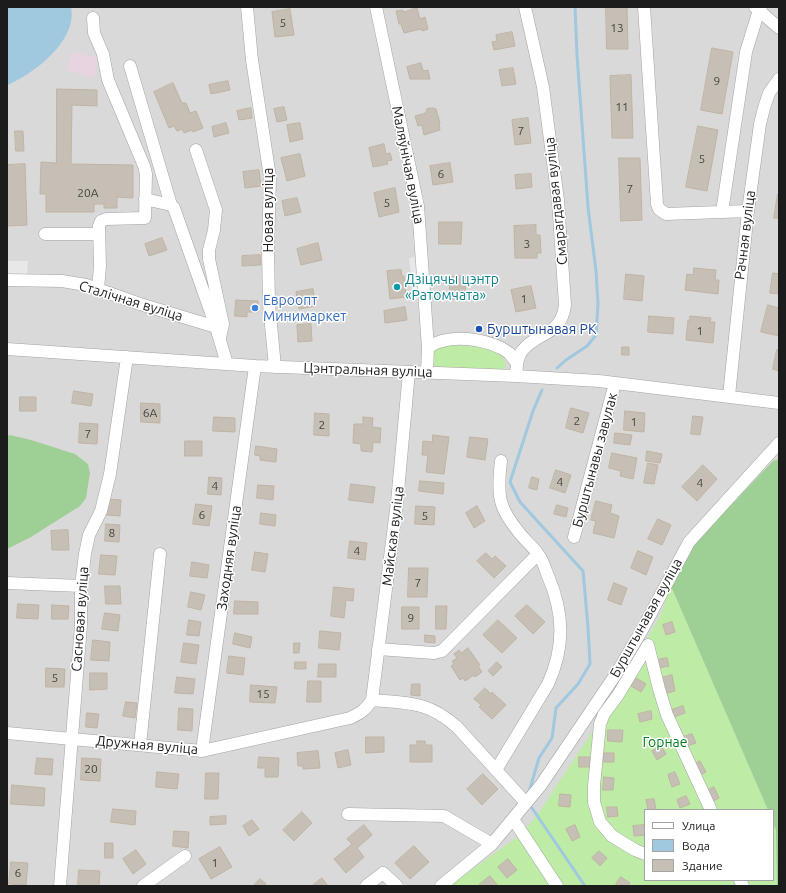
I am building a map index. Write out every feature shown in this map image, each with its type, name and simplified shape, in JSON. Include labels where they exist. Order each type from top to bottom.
[{"type":"street","name":"Новая вуліца","points":[[247,7],[252,60],[270,177],[268,304],[275,367]]},
{"type":"street","name":"Маляўнічая вуліца","points":[[376,7],[418,206],[428,348],[427,372]]},
{"type":"street","name":"Смарагдавая вуліца","points":[[516,376],[517,363],[521,352],[532,342],[555,328],[564,314],[565,305],[558,200],[543,87],[525,7]]},
{"type":"street","points":[[644,7],[659,209],[666,214],[748,211]]},
{"type":"street","points":[[722,212],[746,52],[758,8],[779,28]]},
{"type":"street","points":[[93,18],[94,33],[101,46],[108,80],[146,174],[145,218],[106,218],[101,221],[99,226],[100,266],[98,289]]},
{"type":"street","points":[[130,66],[171,205],[174,208],[216,327],[227,364]]},
{"type":"street","name":"Рачная вуліца","points":[[729,396],[748,211],[760,124],[769,93],[779,79]]},
{"type":"street","points":[[196,150],[216,210],[214,230],[209,250],[209,259],[223,324],[223,330],[219,339]]},
{"type":"street","points":[[145,200],[171,205]]},
{"type":"street","points":[[45,234],[99,234]]},
{"type":"street","name":"Сталічная вуліца","points":[[7,280],[62,282],[86,285],[140,304],[216,327]]},
{"type":"street","points":[[428,348],[439,342],[456,339],[474,340],[490,343],[509,353],[517,363]]},
{"type":"street","name":"Цэнтральная вуліца","points":[[7,349],[256,366],[516,376],[615,383],[779,403]]},
{"type":"street","name":"Сасновая вуліца","points":[[60,886],[81,625],[81,586],[84,554],[89,535],[101,511],[110,474],[127,357]]},
{"type":"street","name":"Заходняя вуліца","points":[[202,750],[256,366]]},
{"type":"street","name":"Майская вуліца","points":[[372,700],[398,502],[408,372]]},
{"type":"street","name":"Бурштынавы завулак","points":[[574,537],[615,383]]},
{"type":"street","name":"Бурштынавая вуліца","points":[[442,886],[492,844],[541,785],[612,680],[642,630],[689,542],[779,443]]},
{"type":"street","points":[[496,770],[548,684],[558,656],[561,642],[559,606],[555,592],[538,554],[510,522],[503,510],[499,497],[498,480],[501,461]]},
{"type":"street","points":[[140,744],[160,554]]},
{"type":"street","points":[[378,650],[434,653],[442,651],[538,554]]},
{"type":"street","points":[[7,584],[81,586]]},
{"type":"street","points":[[642,630],[648,645],[658,689],[667,715],[711,809]]},
{"type":"street","points":[[644,854],[612,836],[600,822],[594,802],[594,786],[600,724],[604,714],[618,695],[648,645]]},
{"type":"street","points":[[372,700],[413,703],[430,708],[446,718],[526,803]]},
{"type":"street","name":"Дружная вуліца","points":[[7,733],[202,750],[350,718],[361,714],[372,700]]},
{"type":"street","points":[[348,814],[444,816],[492,844]]},
{"type":"street","points":[[513,819],[557,886]]},
{"type":"street","points":[[143,886],[185,856]]},
{"type":"street","points":[[366,886],[383,873],[397,886]]},
{"type":"shaded area","points":[[7,7],[779,7],[779,886],[7,886]]},
{"type":"shaded area","points":[[71,52],[98,57],[94,77],[67,71]]},
{"type":"shaded area","points":[[415,257],[420,299],[414,300],[409,258]]},
{"type":"shaded area","points":[[7,261],[28,261],[27,275],[7,275]]},
{"type":"green space","points":[[444,346],[471,346],[491,350],[499,354],[504,359],[506,367],[503,369],[439,368],[432,363],[434,349]]},
{"type":"green space","points":[[10,435],[75,454],[88,464],[90,473],[86,498],[80,506],[31,537],[7,549],[7,436]]},
{"type":"green space","points":[[779,459],[779,886],[777,886],[774,809],[768,809],[671,586],[695,543],[773,461]]},
{"type":"green space","name":"Горнае","points":[[671,586],[768,809],[644,809],[644,881],[774,881],[774,825],[776,830],[777,886],[449,886],[520,835],[538,814],[604,714],[661,614]]},
{"type":"water","points":[[7,7],[71,7],[71,19],[68,32],[52,54],[29,73],[7,85]]},
{"type":"building","points":[[606,7],[627,7],[628,49],[607,49]]},
{"type":"building","points":[[417,8],[420,19],[425,17],[428,29],[404,33],[401,24],[399,24],[396,11],[403,10],[403,12]]},
{"type":"building","points":[[290,9],[294,35],[275,37],[272,12]]},
{"type":"building","points":[[512,32],[515,46],[494,50],[492,42],[497,41],[496,35]]},
{"type":"building","points":[[712,48],[733,52],[722,114],[701,110]]},
{"type":"building","points":[[421,63],[423,71],[428,70],[430,79],[410,79],[407,67]]},
{"type":"building","points":[[513,68],[516,84],[502,86],[499,70]]},
{"type":"building","points":[[631,75],[633,138],[612,138],[610,76]]},
{"type":"building","points":[[228,81],[230,90],[211,94],[209,85]]},
{"type":"building","points":[[173,83],[182,103],[186,103],[190,113],[196,111],[203,128],[193,132],[192,130],[184,133],[182,129],[177,131],[174,126],[169,128],[154,92]]},
{"type":"building","points":[[57,89],[97,90],[97,106],[72,105],[71,164],[133,165],[133,198],[117,197],[117,208],[104,208],[104,204],[94,204],[94,212],[46,212],[46,194],[40,194],[41,162],[56,163]]},
{"type":"building","points":[[284,107],[287,120],[277,122],[274,109]]},
{"type":"building","points":[[251,108],[252,118],[239,120],[237,111]]},
{"type":"building","points":[[427,109],[436,109],[440,123],[440,130],[424,135],[422,125],[418,126],[415,116],[426,113]]},
{"type":"building","points":[[528,118],[531,143],[515,145],[512,120]]},
{"type":"building","points":[[226,123],[229,133],[214,137],[212,127]]},
{"type":"building","points":[[300,123],[303,139],[290,142],[287,125]]},
{"type":"building","points":[[698,126],[718,130],[707,191],[686,187]]},
{"type":"building","points":[[15,131],[23,131],[24,151],[16,151]]},
{"type":"building","points":[[384,144],[386,154],[390,153],[392,160],[387,161],[388,164],[373,167],[369,148]]},
{"type":"building","points":[[300,154],[305,176],[287,181],[281,158]]},
{"type":"building","points":[[619,158],[640,158],[642,220],[621,221]]},
{"type":"building","points":[[450,163],[453,182],[433,185],[430,166]]},
{"type":"building","points":[[25,164],[27,225],[7,226],[7,165]]},
{"type":"building","points":[[259,170],[261,186],[245,188],[243,172]]},
{"type":"building","points":[[531,174],[532,187],[516,189],[515,175]]},
{"type":"building","points":[[395,188],[399,212],[379,217],[374,193]]},
{"type":"building","points":[[778,194],[779,218],[774,218]]},
{"type":"building","points":[[297,198],[301,212],[285,216],[282,201]]},
{"type":"building","points":[[439,222],[462,222],[461,244],[439,244]]},
{"type":"building","points":[[536,225],[536,235],[540,235],[541,253],[537,253],[537,258],[515,258],[514,226]]},
{"type":"building","points":[[162,238],[167,250],[149,256],[145,244]]},
{"type":"building","points":[[318,243],[322,260],[301,265],[297,249]]},
{"type":"building","points":[[260,255],[261,265],[242,266],[242,256]]},
{"type":"building","points":[[694,268],[716,270],[715,280],[719,280],[718,294],[685,290],[687,274],[693,275]]},
{"type":"building","name":"Дзіцячы цэнтр «Ратомчата»","points":[[401,270],[402,276],[404,276],[406,297],[390,299],[387,271]]},
{"type":"building","points":[[773,273],[779,274],[779,294],[770,293]]},
{"type":"building","points":[[626,274],[644,276],[642,301],[624,299]]},
{"type":"building","points":[[465,276],[466,298],[450,299],[449,277]]},
{"type":"building","points":[[531,286],[536,308],[516,312],[511,290]]},
{"type":"building","points":[[313,289],[316,306],[299,309],[296,292]]},
{"type":"building","points":[[236,300],[258,301],[258,312],[247,312],[247,317],[235,316]]},
{"type":"building","points":[[768,305],[779,308],[779,336],[761,332]]},
{"type":"building","points":[[405,307],[407,320],[385,323],[384,311]]},
{"type":"building","points":[[649,316],[674,318],[673,334],[648,332]]},
{"type":"building","points":[[690,316],[711,318],[710,322],[715,322],[713,343],[686,340],[688,320],[690,320]]},
{"type":"building","points":[[311,324],[312,341],[298,342],[297,325]]},
{"type":"building","points":[[622,347],[629,347],[629,355],[622,355]]},
{"type":"building","points":[[777,350],[779,351],[779,371],[773,369]]},
{"type":"building","points":[[74,391],[93,394],[91,406],[72,403]]},
{"type":"building","points":[[20,397],[36,397],[36,411],[20,411]]},
{"type":"building","points":[[141,403],[160,404],[160,423],[141,422]]},
{"type":"building","points":[[571,408],[589,413],[583,433],[566,428]]},
{"type":"building","points":[[625,411],[645,413],[644,432],[624,430]]},
{"type":"building","points":[[315,413],[329,414],[329,436],[314,435]]},
{"type":"building","points":[[693,416],[703,417],[700,435],[691,434]]},
{"type":"building","points":[[214,417],[235,418],[235,432],[213,431]]},
{"type":"building","points":[[363,417],[373,418],[372,427],[381,428],[380,443],[373,442],[372,452],[361,451],[361,444],[353,443],[354,424],[363,424]]},
{"type":"building","points":[[80,423],[98,424],[97,444],[79,443]]},
{"type":"building","points":[[615,433],[632,435],[630,445],[614,443]]},
{"type":"building","points":[[433,435],[449,437],[444,474],[426,472],[428,455],[422,455],[423,441],[432,442]]},
{"type":"building","points":[[470,437],[488,439],[485,460],[467,457]]},
{"type":"building","points":[[185,441],[202,441],[202,456],[185,456]]},
{"type":"building","points":[[256,446],[277,449],[276,462],[260,460],[260,456],[255,455]]},
{"type":"building","points":[[647,451],[662,454],[660,463],[646,461]]},
{"type":"building","points":[[612,453],[637,458],[633,479],[620,476],[621,471],[609,468]]},
{"type":"building","points":[[648,463],[658,465],[654,484],[644,483]]},
{"type":"building","points":[[703,465],[717,479],[697,501],[682,487]]},
{"type":"building","points":[[556,470],[571,475],[565,493],[550,488]]},
{"type":"building","points":[[209,477],[222,478],[221,495],[208,494]]},
{"type":"building","points":[[532,477],[539,479],[537,490],[529,488]]},
{"type":"building","points":[[420,481],[444,483],[443,494],[419,491]]},
{"type":"building","points":[[351,484],[375,487],[373,503],[349,500]]},
{"type":"building","points":[[258,485],[274,486],[273,500],[257,498]]},
{"type":"building","points":[[108,499],[121,500],[120,516],[107,515]]},
{"type":"building","points":[[596,501],[612,505],[610,513],[619,516],[614,538],[593,533],[596,521],[591,520]]},
{"type":"building","points":[[196,504],[212,506],[209,526],[193,524]]},
{"type":"building","points":[[557,505],[568,508],[566,517],[554,514]]},
{"type":"building","points":[[416,506],[435,507],[434,525],[415,524]]},
{"type":"building","points":[[477,506],[485,521],[474,528],[466,513]]},
{"type":"building","points":[[261,513],[276,515],[275,526],[260,524]]},
{"type":"building","points":[[658,519],[671,525],[662,545],[648,539]]},
{"type":"building","points":[[106,524],[120,525],[119,542],[105,541]]},
{"type":"building","points":[[68,530],[69,550],[52,550],[51,531]]},
{"type":"building","points":[[350,541],[367,543],[365,560],[348,558]]},
{"type":"building","points":[[638,551],[653,557],[646,575],[631,568]]},
{"type":"building","points":[[255,552],[268,554],[265,572],[252,570]]},
{"type":"building","points":[[486,553],[492,559],[495,556],[506,566],[494,578],[477,561]]},
{"type":"building","points":[[101,555],[117,556],[115,575],[99,574]]},
{"type":"building","points":[[192,562],[209,565],[207,578],[190,576]]},
{"type":"building","points":[[409,568],[428,568],[427,597],[408,597]]},
{"type":"building","points":[[614,583],[627,588],[621,605],[608,600]]},
{"type":"building","points":[[105,586],[120,586],[121,604],[106,604]]},
{"type":"building","points":[[334,587],[354,589],[353,601],[346,600],[344,618],[331,616]]},
{"type":"building","points":[[191,592],[205,595],[201,610],[188,607]]},
{"type":"building","points":[[235,601],[258,602],[258,614],[234,614]]},
{"type":"building","points":[[18,604],[39,605],[38,619],[17,618]]},
{"type":"building","points":[[52,605],[69,606],[68,619],[52,619]]},
{"type":"building","points":[[527,605],[545,622],[533,634],[515,616]]},
{"type":"building","points":[[436,606],[447,606],[446,629],[436,629]]},
{"type":"building","points":[[402,607],[419,607],[419,629],[402,629]]},
{"type":"building","points":[[105,613],[120,615],[118,631],[102,629]]},
{"type":"building","points":[[189,620],[201,622],[199,636],[187,635]]},
{"type":"building","points":[[498,620],[517,638],[502,653],[483,635]]},
{"type":"building","points":[[672,622],[675,632],[666,635],[663,625]]},
{"type":"building","points":[[320,631],[341,633],[339,650],[319,648]]},
{"type":"building","points":[[235,633],[252,637],[250,648],[233,644]]},
{"type":"building","points":[[425,635],[435,636],[435,643],[425,642]]},
{"type":"building","points":[[93,640],[110,642],[109,661],[91,660]]},
{"type":"building","points":[[184,643],[199,645],[196,664],[181,662]]},
{"type":"building","points":[[294,643],[300,643],[299,653],[294,653]]},
{"type":"building","points":[[468,648],[480,665],[478,666],[482,672],[465,681],[463,678],[460,680],[451,666],[454,664],[452,661],[457,658],[454,654],[459,650],[461,653]]},
{"type":"building","points":[[229,656],[245,658],[243,675],[227,673]]},
{"type":"building","points":[[667,658],[669,666],[658,668],[656,660]]},
{"type":"building","points":[[295,662],[306,662],[306,669],[295,669]]},
{"type":"building","points":[[497,662],[502,667],[493,676],[488,671]]},
{"type":"building","points":[[319,664],[336,664],[336,677],[318,677]]},
{"type":"building","points":[[46,668],[65,669],[64,687],[46,687]]},
{"type":"building","points":[[90,673],[107,673],[107,689],[90,690]]},
{"type":"building","points":[[672,675],[675,691],[662,694],[658,679]]},
{"type":"building","points":[[177,677],[195,679],[193,694],[175,693]]},
{"type":"building","points":[[636,678],[646,684],[641,692],[631,686]]},
{"type":"building","points":[[308,681],[321,681],[321,702],[307,702]]},
{"type":"building","points":[[412,684],[420,684],[420,696],[411,695]]},
{"type":"building","points":[[251,685],[277,687],[275,703],[250,702]]},
{"type":"building","points":[[485,688],[491,694],[492,692],[506,705],[492,719],[479,707],[481,705],[474,699]]},
{"type":"building","points":[[126,702],[137,703],[135,718],[123,716]]},
{"type":"building","points":[[683,706],[685,713],[671,718],[669,711]]},
{"type":"building","points":[[179,708],[193,709],[192,731],[178,730]]},
{"type":"building","points":[[651,711],[652,719],[640,722],[638,714]]},
{"type":"building","points":[[87,713],[99,714],[97,728],[86,727]]},
{"type":"building","points":[[608,730],[623,730],[622,742],[608,741]]},
{"type":"building","points":[[692,734],[696,743],[684,747],[680,738]]},
{"type":"building","points":[[366,737],[384,737],[384,752],[366,753]]},
{"type":"building","points":[[417,741],[425,741],[425,745],[432,745],[432,762],[410,762],[410,745],[417,745]]},
{"type":"building","points":[[661,746],[666,754],[657,760],[652,751]]},
{"type":"building","points":[[348,750],[351,765],[338,768],[335,753]]},
{"type":"building","points":[[318,751],[320,768],[303,769],[303,766],[298,766],[297,753]]},
{"type":"building","points":[[604,753],[614,753],[614,762],[604,762]]},
{"type":"building","points":[[259,757],[279,758],[278,777],[265,777],[265,768],[258,768]]},
{"type":"building","points":[[579,757],[590,757],[590,767],[579,767]]},
{"type":"building","points":[[37,758],[53,759],[52,775],[35,774]]},
{"type":"building","points":[[82,758],[101,759],[100,781],[81,780]]},
{"type":"building","points":[[700,761],[706,772],[697,777],[692,766]]},
{"type":"building","points":[[157,772],[179,774],[177,789],[156,787]]},
{"type":"building","points":[[675,772],[680,784],[672,787],[668,775]]},
{"type":"building","points":[[206,773],[219,773],[218,799],[205,799]]},
{"type":"building","points":[[483,774],[498,789],[482,805],[467,789]]},
{"type":"building","points":[[604,777],[614,778],[613,790],[603,790]]},
{"type":"building","points":[[12,785],[45,788],[44,806],[11,804]]},
{"type":"building","points":[[714,787],[719,798],[711,802],[706,791]]},
{"type":"building","points":[[560,794],[571,795],[570,807],[559,806]]},
{"type":"building","points":[[686,796],[690,804],[680,808],[677,800]]},
{"type":"building","points":[[654,799],[656,809],[648,809],[646,800]]},
{"type":"building","points":[[607,807],[617,807],[618,816],[608,817]]},
{"type":"building","points":[[113,809],[136,811],[135,825],[111,822]]},
{"type":"building","points":[[302,812],[312,823],[294,841],[283,830]]},
{"type":"building","points":[[226,816],[226,824],[210,825],[210,817]]},
{"type":"building","points":[[252,820],[259,829],[249,836],[243,826]]},
{"type":"building","points":[[364,825],[372,835],[357,848],[364,857],[346,873],[334,859],[352,844],[347,839]]},
{"type":"building","points":[[575,825],[580,837],[572,841],[566,829]]},
{"type":"building","points":[[644,825],[644,835],[634,836],[633,826]]},
{"type":"building","points":[[174,831],[189,832],[188,848],[173,846]]},
{"type":"building","points":[[105,843],[113,843],[113,858],[105,858]]},
{"type":"building","points":[[414,846],[429,862],[410,879],[395,863]]},
{"type":"building","points":[[220,847],[232,867],[211,879],[199,859]]},
{"type":"building","points":[[136,850],[146,864],[133,874],[123,859]]},
{"type":"building","points":[[599,851],[607,858],[600,866],[592,858]]},
{"type":"building","points":[[508,859],[517,870],[507,878],[498,867]]},
{"type":"building","points":[[11,862],[28,863],[26,885],[9,884]]},
{"type":"building","points":[[79,870],[100,871],[99,886],[78,886]]},
{"type":"building","points":[[490,876],[498,886],[479,885]]},
{"type":"building","points":[[621,877],[630,883],[628,886],[619,886],[616,884]]},
{"type":"building","points":[[322,878],[328,886],[312,886]]},
{"type":"building","points":[[260,879],[266,884],[264,886],[253,886]]},
{"type":"waterway","points":[[557,368],[587,346],[596,335],[598,304],[596,271],[588,207],[575,7]]},
{"type":"waterway","points":[[529,792],[539,758],[552,738],[556,708],[578,684],[590,664],[583,571],[520,502],[510,482],[533,411],[542,390]]},
{"type":"waterway","points":[[532,808],[585,886]]},
{"type":"place","name":"Дзіцячы цэнтр «Ратомчата»","points":[[397,287]]},
{"type":"place","name":"Евроопт Минимаркет","points":[[255,308]]},
{"type":"place","name":"Бурштынавая РК","points":[[479,329]]}]
